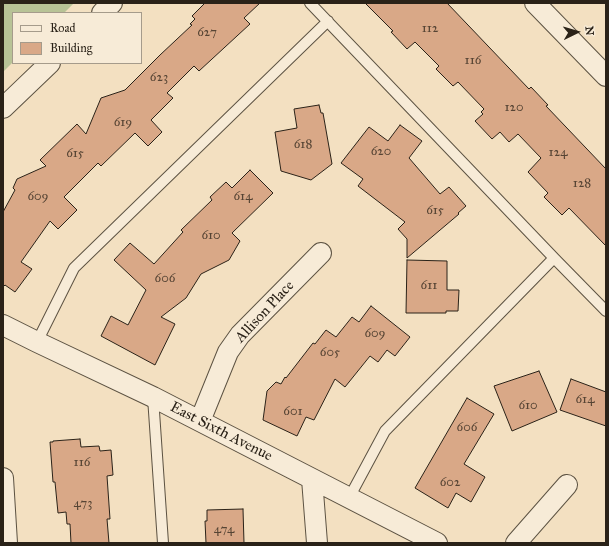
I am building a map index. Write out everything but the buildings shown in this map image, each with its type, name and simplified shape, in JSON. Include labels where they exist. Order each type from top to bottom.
[{"type":"street","points":[[535,3],[606,76]]},
{"type":"street","points":[[3,108],[49,64]]},
{"type":"street","name":"Allison Place","points":[[200,421],[228,352],[240,335],[321,253]]},
{"type":"street","name":"East Sixth Avenue","points":[[3,325],[153,397],[437,543]]},
{"type":"street","points":[[3,478],[7,543]]},
{"type":"street","points":[[312,479],[317,543]]},
{"type":"street","points":[[516,543],[567,485]]},
{"type":"lane","points":[[310,3],[606,311]]},
{"type":"lane","points":[[37,342],[74,268],[328,21]]},
{"type":"lane","points":[[349,498],[385,431],[554,258]]},
{"type":"lane","points":[[153,397],[163,543]]},
{"type":"green space","points":[[3,3],[74,3],[65,12],[12,12],[12,63],[3,72]]}]
